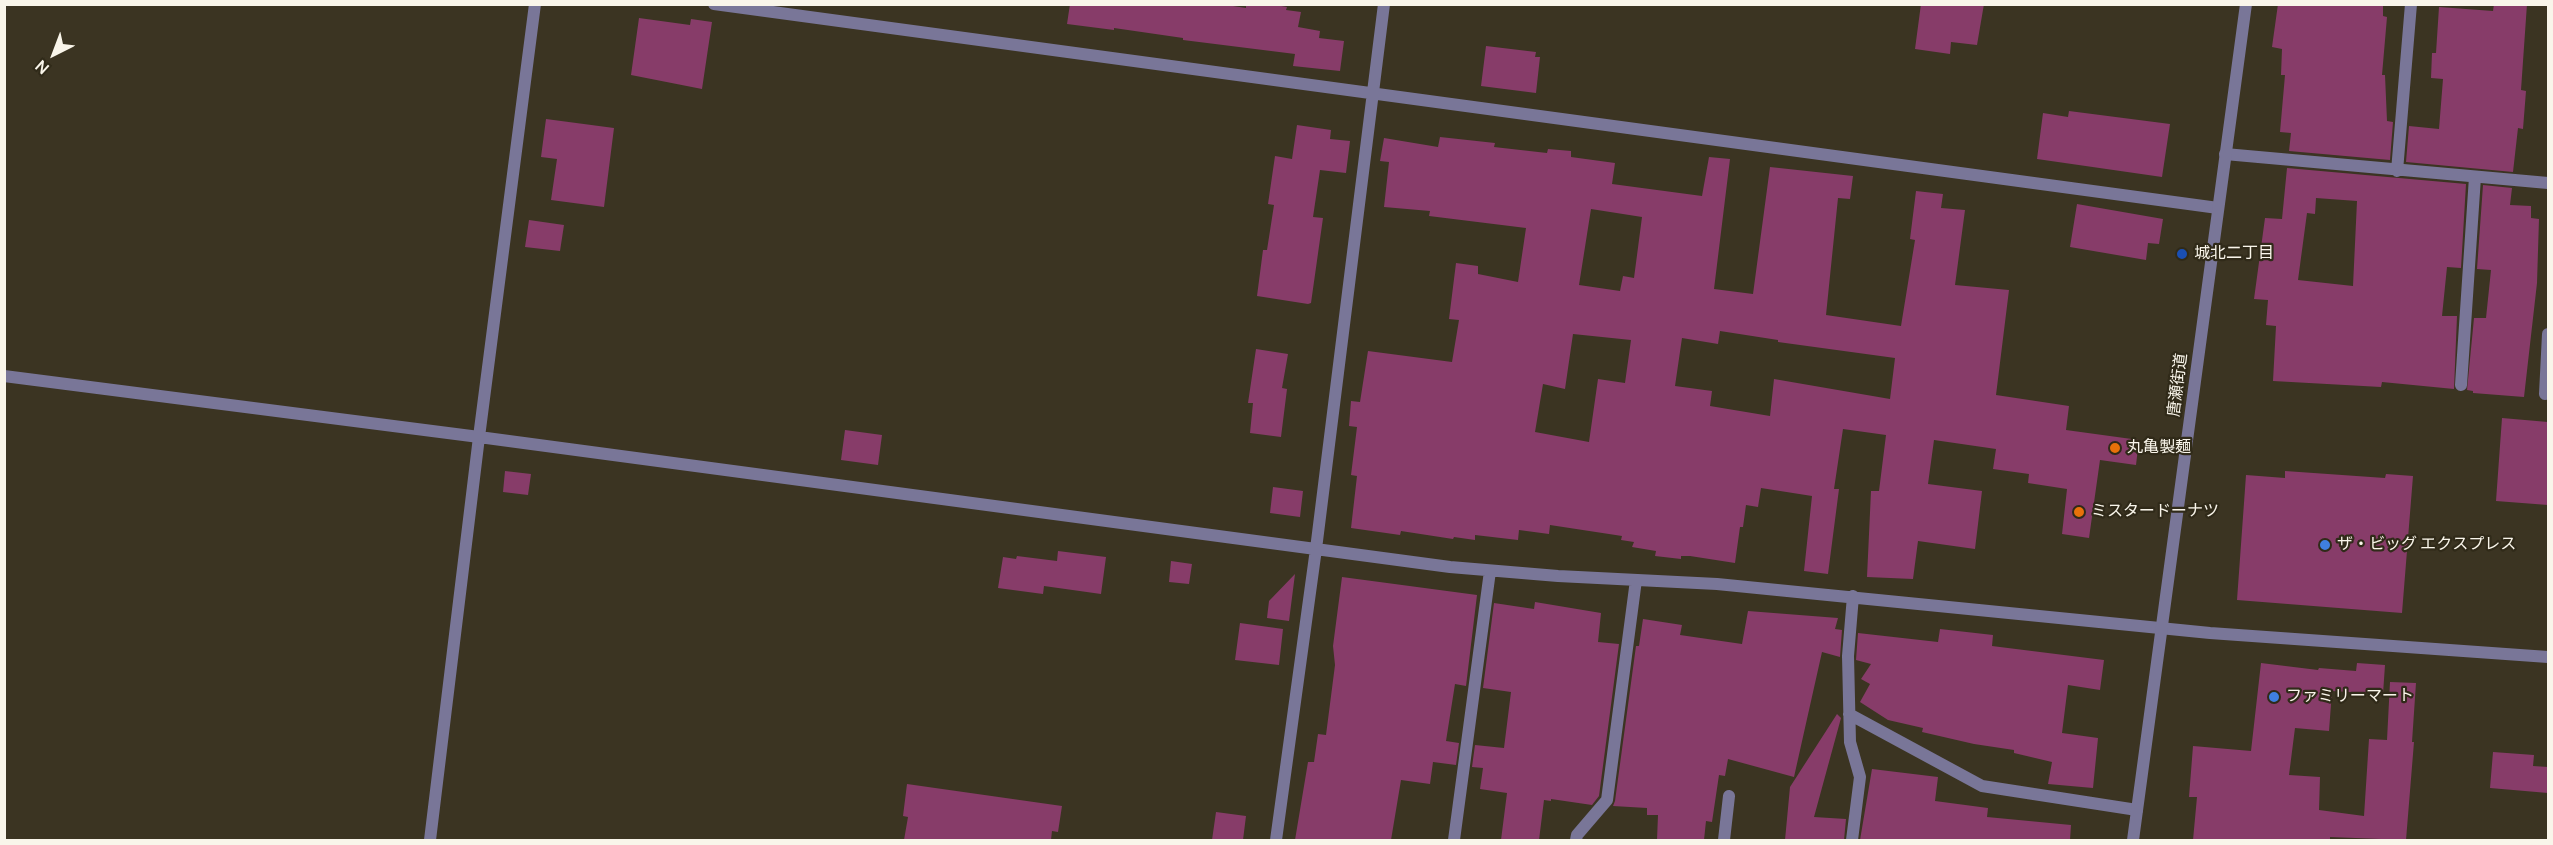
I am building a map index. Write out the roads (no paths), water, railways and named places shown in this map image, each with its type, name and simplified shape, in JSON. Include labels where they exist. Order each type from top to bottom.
[{"type":"street","points":[[430,840],[535,4]]},
{"type":"street","points":[[714,4],[2218,208]]},
{"type":"street","points":[[1276,840],[1316,549],[1384,4]]},
{"type":"street","name":"唐瀬街道","points":[[2133,840],[2246,4]]},
{"type":"street","points":[[2397,171],[2411,4]]},
{"type":"street","points":[[2225,154],[2548,183]]},
{"type":"street","points":[[2461,385],[2475,177]]},
{"type":"street","points":[[2545,394],[2548,334]]},
{"type":"street","points":[[4,376],[1490,571],[1853,596],[2221,633],[2548,657]]},
{"type":"street","points":[[1454,840],[1490,571]]},
{"type":"street","points":[[1576,840],[1577,835],[1606,800],[1636,580]]},
{"type":"street","points":[[1852,840],[1860,777],[1850,742],[1848,656],[1853,596]]},
{"type":"street","points":[[1849,714],[1982,786],[2137,810]]},
{"type":"street","points":[[1724,840],[1729,796]]},
{"type":"place","name":"城北二丁目","points":[[2182,254]]},
{"type":"place","name":"丸亀製麺","points":[[2115,448]]},
{"type":"place","name":"ミスタードーナツ","points":[[2079,512]]},
{"type":"place","name":"ザ・ビッグ エクスプレス","points":[[2325,545]]},
{"type":"place","name":"ファミリーマート","points":[[2274,697]]}]
